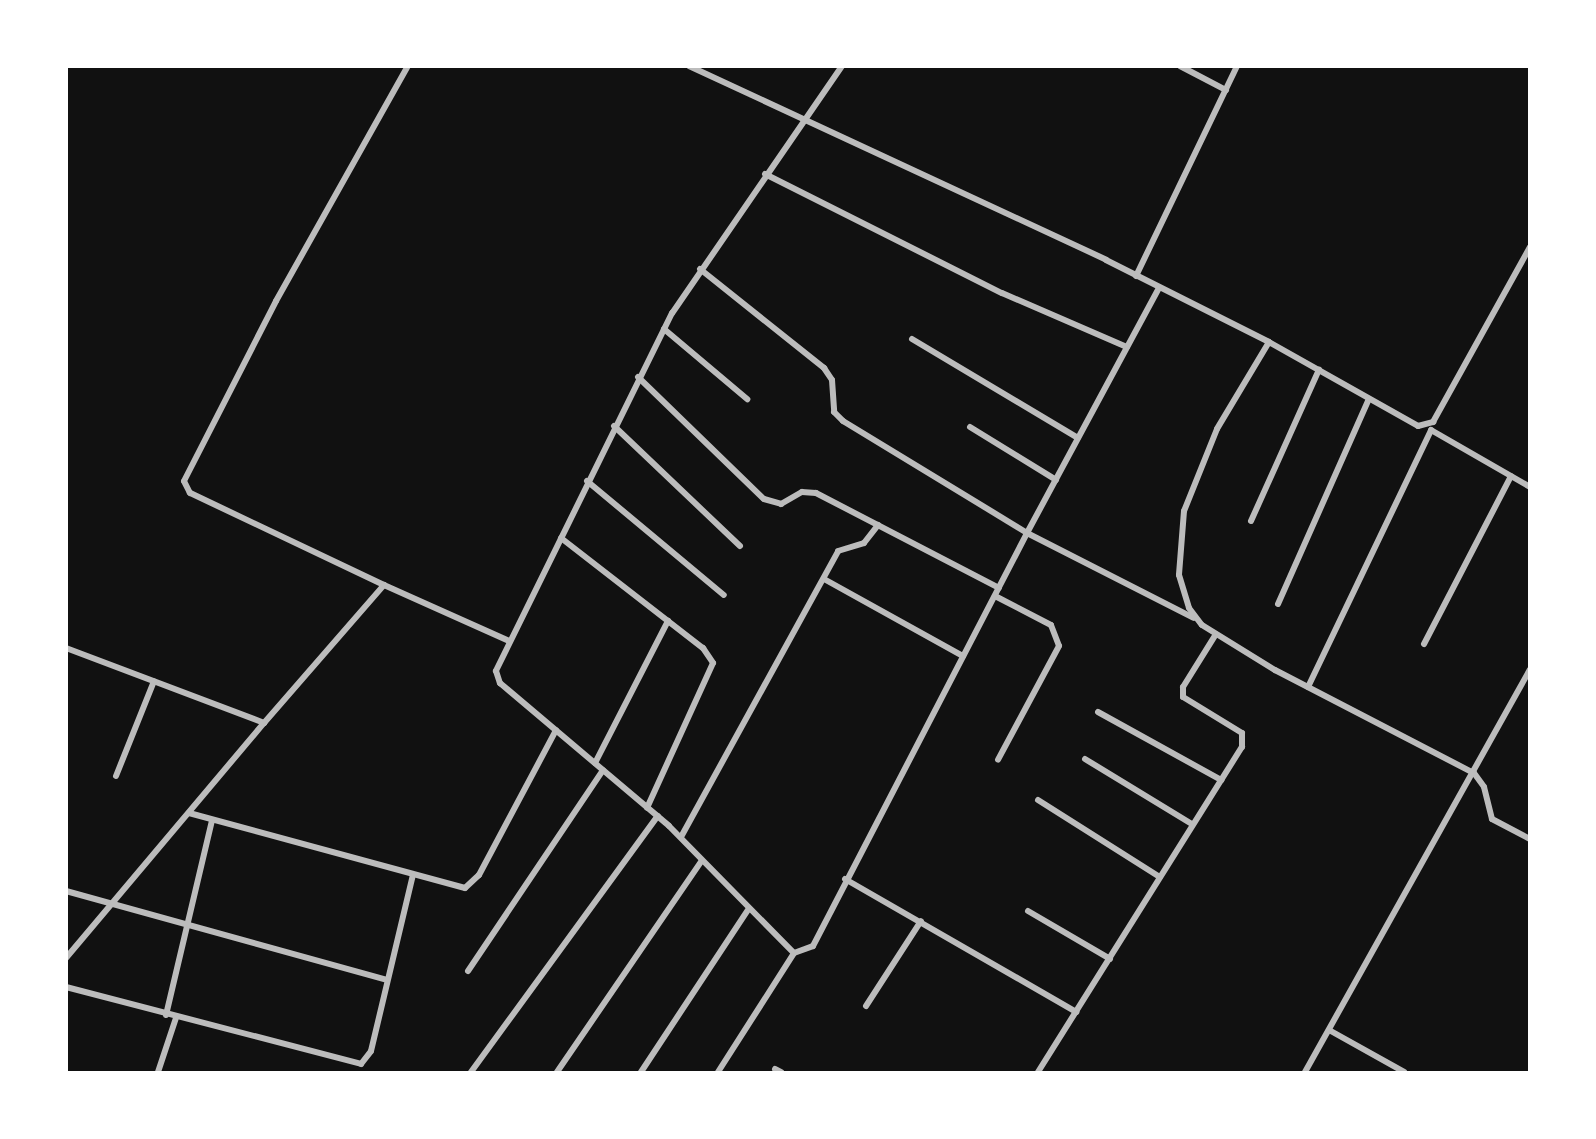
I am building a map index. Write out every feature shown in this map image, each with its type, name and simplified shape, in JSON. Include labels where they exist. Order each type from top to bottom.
[{"type":"street","points":[[408,66],[270,313],[184,481],[190,493],[509,641]]},
{"type":"street","points":[[689,66],[1136,276],[1269,342],[1413,425],[1429,428],[1530,487]]},
{"type":"street","points":[[794,953],[701,862],[681,837],[496,677],[509,641],[561,538],[586,481],[664,329],[700,269],[803,118],[842,66]]},
{"type":"street","points":[[1180,66],[1226,90]]},
{"type":"street","points":[[1136,276],[1237,66]]},
{"type":"street","points":[[765,174],[1002,293],[1127,347]]},
{"type":"street","points":[[1308,687],[1429,428],[1530,247]]},
{"type":"street","points":[[700,269],[824,368],[832,380],[837,416],[1027,533],[1194,618],[1216,634],[1308,687],[1474,773],[1484,787],[1489,817],[1530,839]]},
{"type":"street","points":[[718,1073],[794,953],[813,946],[845,879],[1027,533],[1160,288]]},
{"type":"street","points":[[664,329],[747,399]]},
{"type":"street","points":[[912,339],[1078,438]]},
{"type":"street","points":[[1194,618],[1179,575],[1184,511],[1217,429],[1269,342]]},
{"type":"street","points":[[1251,521],[1319,370]]},
{"type":"street","points":[[638,377],[764,499],[780,504],[811,492],[999,588]]},
{"type":"street","points":[[1278,604],[1369,399]]},
{"type":"street","points":[[614,426],[740,546]]},
{"type":"street","points":[[970,427],[1056,480]]},
{"type":"street","points":[[1424,644],[1511,476]]},
{"type":"street","points":[[586,481],[724,595]]},
{"type":"street","points":[[681,837],[841,547],[864,543],[878,525]]},
{"type":"street","points":[[561,538],[703,648],[713,663],[648,808]]},
{"type":"street","points":[[824,579],[963,656]]},
{"type":"street","points":[[66,958],[384,585]]},
{"type":"street","points":[[995,596],[1051,625],[1059,646],[998,760]]},
{"type":"street","points":[[594,763],[667,621]]},
{"type":"street","points":[[1038,1073],[1242,747],[1242,733],[1186,701],[1182,692],[1216,634]]},
{"type":"street","points":[[67,648],[264,723]]},
{"type":"street","points":[[1305,1073],[1530,670]]},
{"type":"street","points":[[116,776],[154,681]]},
{"type":"street","points":[[1098,712],[1221,780]]},
{"type":"street","points":[[190,813],[459,888],[474,882],[556,730]]},
{"type":"street","points":[[1085,759],[1192,824]]},
{"type":"street","points":[[468,971],[603,770]]},
{"type":"street","points":[[1038,800],[1160,877]]},
{"type":"street","points":[[471,1073],[658,816]]},
{"type":"street","points":[[166,1016],[212,821]]},
{"type":"street","points":[[557,1073],[701,862]]},
{"type":"street","points":[[66,987],[166,1016],[361,1064],[371,1051],[413,875]]},
{"type":"street","points":[[845,879],[1076,1012]]},
{"type":"street","points":[[66,891],[109,906],[386,980]]},
{"type":"street","points":[[641,1073],[748,910]]},
{"type":"street","points":[[1028,911],[1110,959]]},
{"type":"street","points":[[866,1006],[921,921]]},
{"type":"street","points":[[158,1073],[176,1018]]},
{"type":"street","points":[[1329,1030],[1404,1073]]}]
